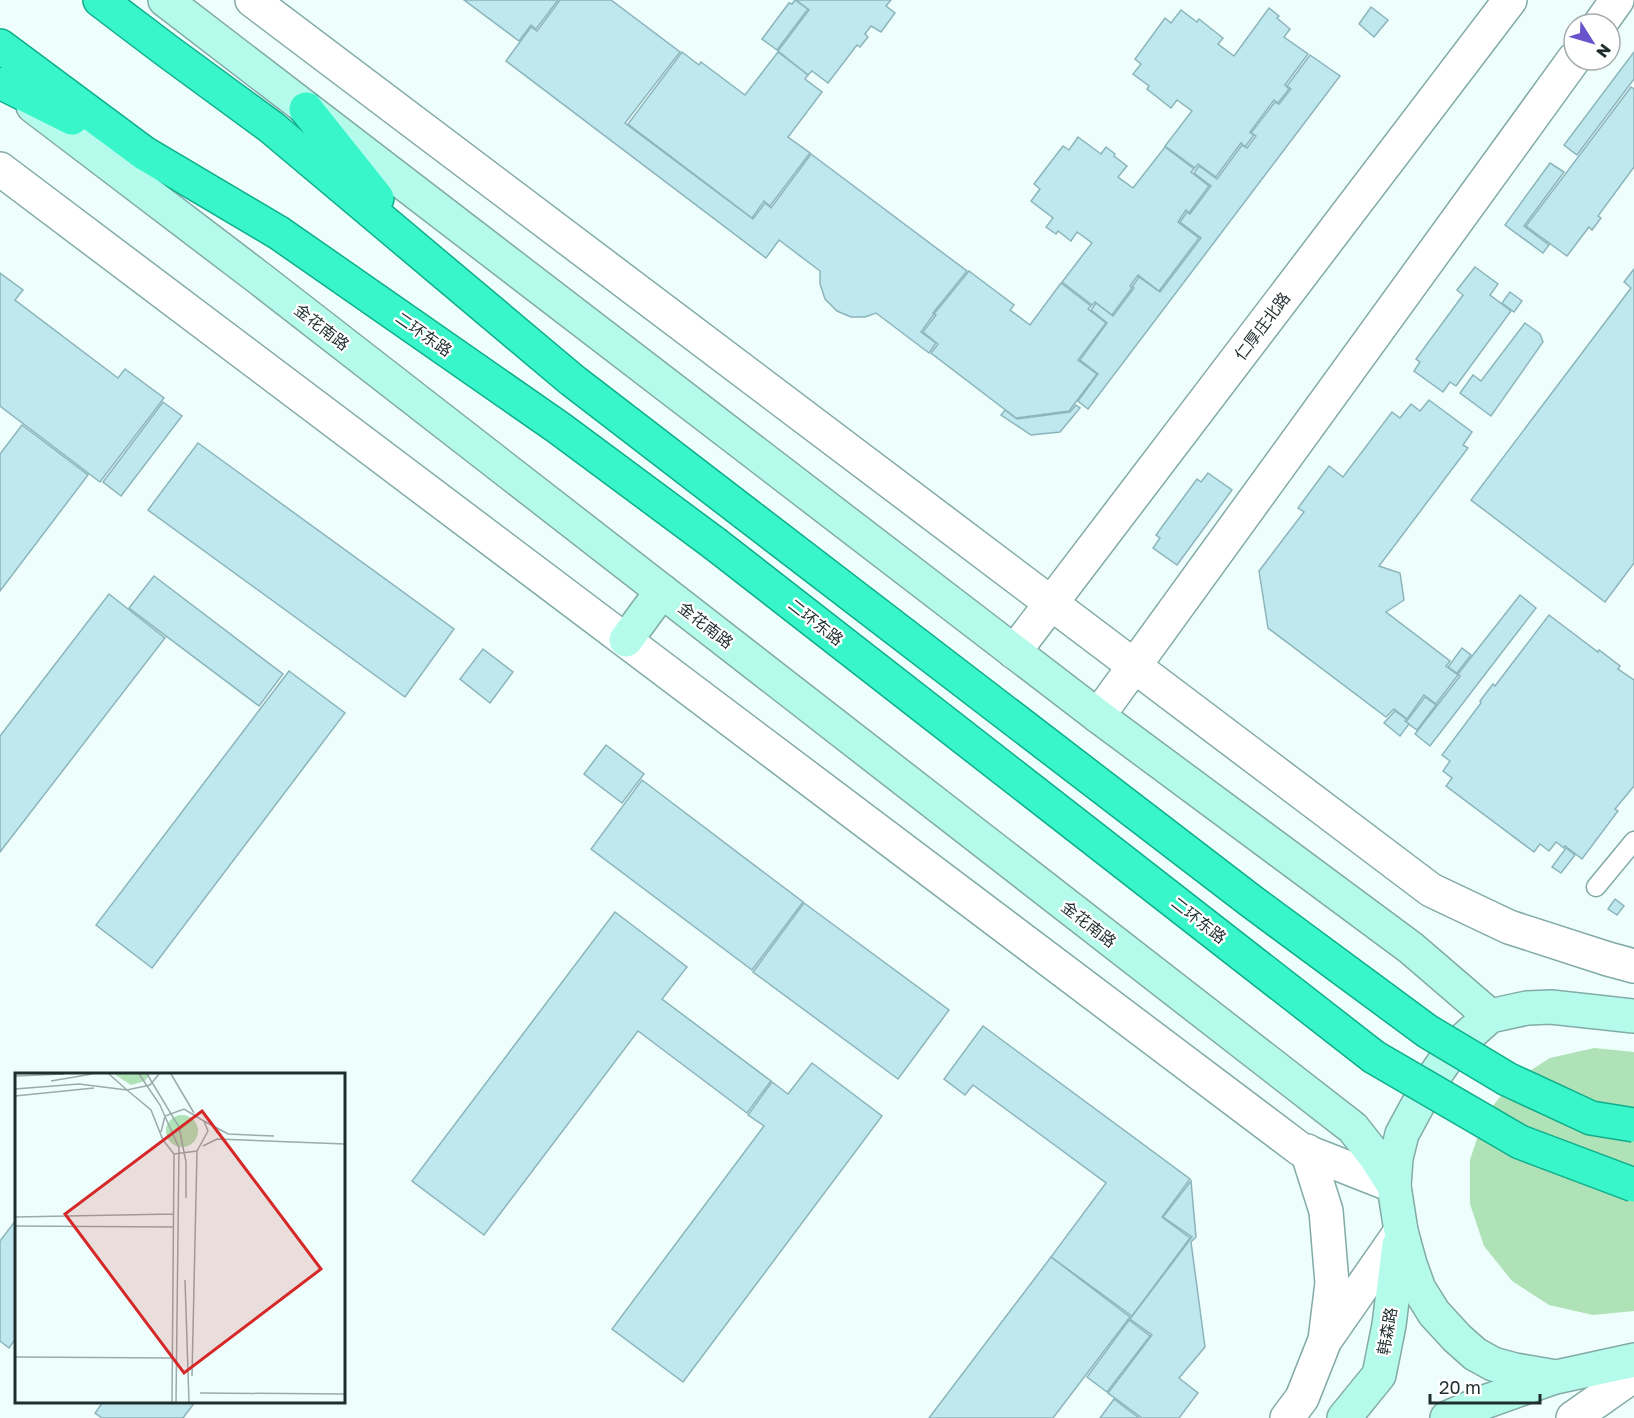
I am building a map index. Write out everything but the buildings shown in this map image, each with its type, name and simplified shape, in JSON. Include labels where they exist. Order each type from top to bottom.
[{"type":"highway","points":[[100,0],[271,127],[572,380],[1251,901],[1427,1032],[1507,1079],[1591,1118],[1634,1125]]},
{"type":"highway","name":"二环东路","points":[[0,46],[144,153],[279,234],[559,428],[714,543],[1374,1057],[1520,1142],[1634,1185]]},
{"type":"highway","points":[[2,83],[144,153]]},
{"type":"highway","points":[[306,109],[421,253]]},
{"type":"main road","points":[[165,0],[1098,716],[1412,948],[1490,1016]]},
{"type":"main road","name":"金花南路","points":[[2,83],[259,278],[1353,1128],[1375,1156],[1394,1186]]},
{"type":"main road","points":[[626,640],[662,591]]},
{"type":"main road","points":[[1556,1377],[1515,1371],[1493,1364],[1474,1354],[1434,1313],[1419,1288],[1401,1231],[1394,1186],[1396,1158],[1402,1134],[1429,1083],[1453,1049],[1490,1016],[1527,1008],[1551,1007],[1634,1016]]},
{"type":"main road","name":"韩森路","points":[[1344,1418],[1379,1375],[1389,1326],[1401,1231]]},
{"type":"main road","points":[[1447,1418],[1479,1404],[1556,1377],[1634,1360]]},
{"type":"street","points":[[252,0],[1431,890],[1509,927],[1634,966]]},
{"type":"street","name":"仁厚庄北路","points":[[1014,652],[1510,0]]},
{"type":"street","points":[[1098,716],[1565,72]]},
{"type":"street","points":[[0,169],[1300,1149],[1394,1186]]},
{"type":"street","points":[[1307,1151],[1326,1211],[1332,1283],[1325,1340]]},
{"type":"street","points":[[1287,1418],[1302,1398],[1325,1340],[1401,1231]]},
{"type":"street","points":[[1573,1418],[1634,1375]]},
{"type":"lane","points":[[1596,887],[1634,841]]},
{"type":"green space","points":[[1594,1048],[1634,1052],[1634,1311],[1593,1315],[1549,1305],[1512,1281],[1484,1246],[1470,1204],[1470,1160],[1484,1117],[1512,1082],[1550,1058]]}]
